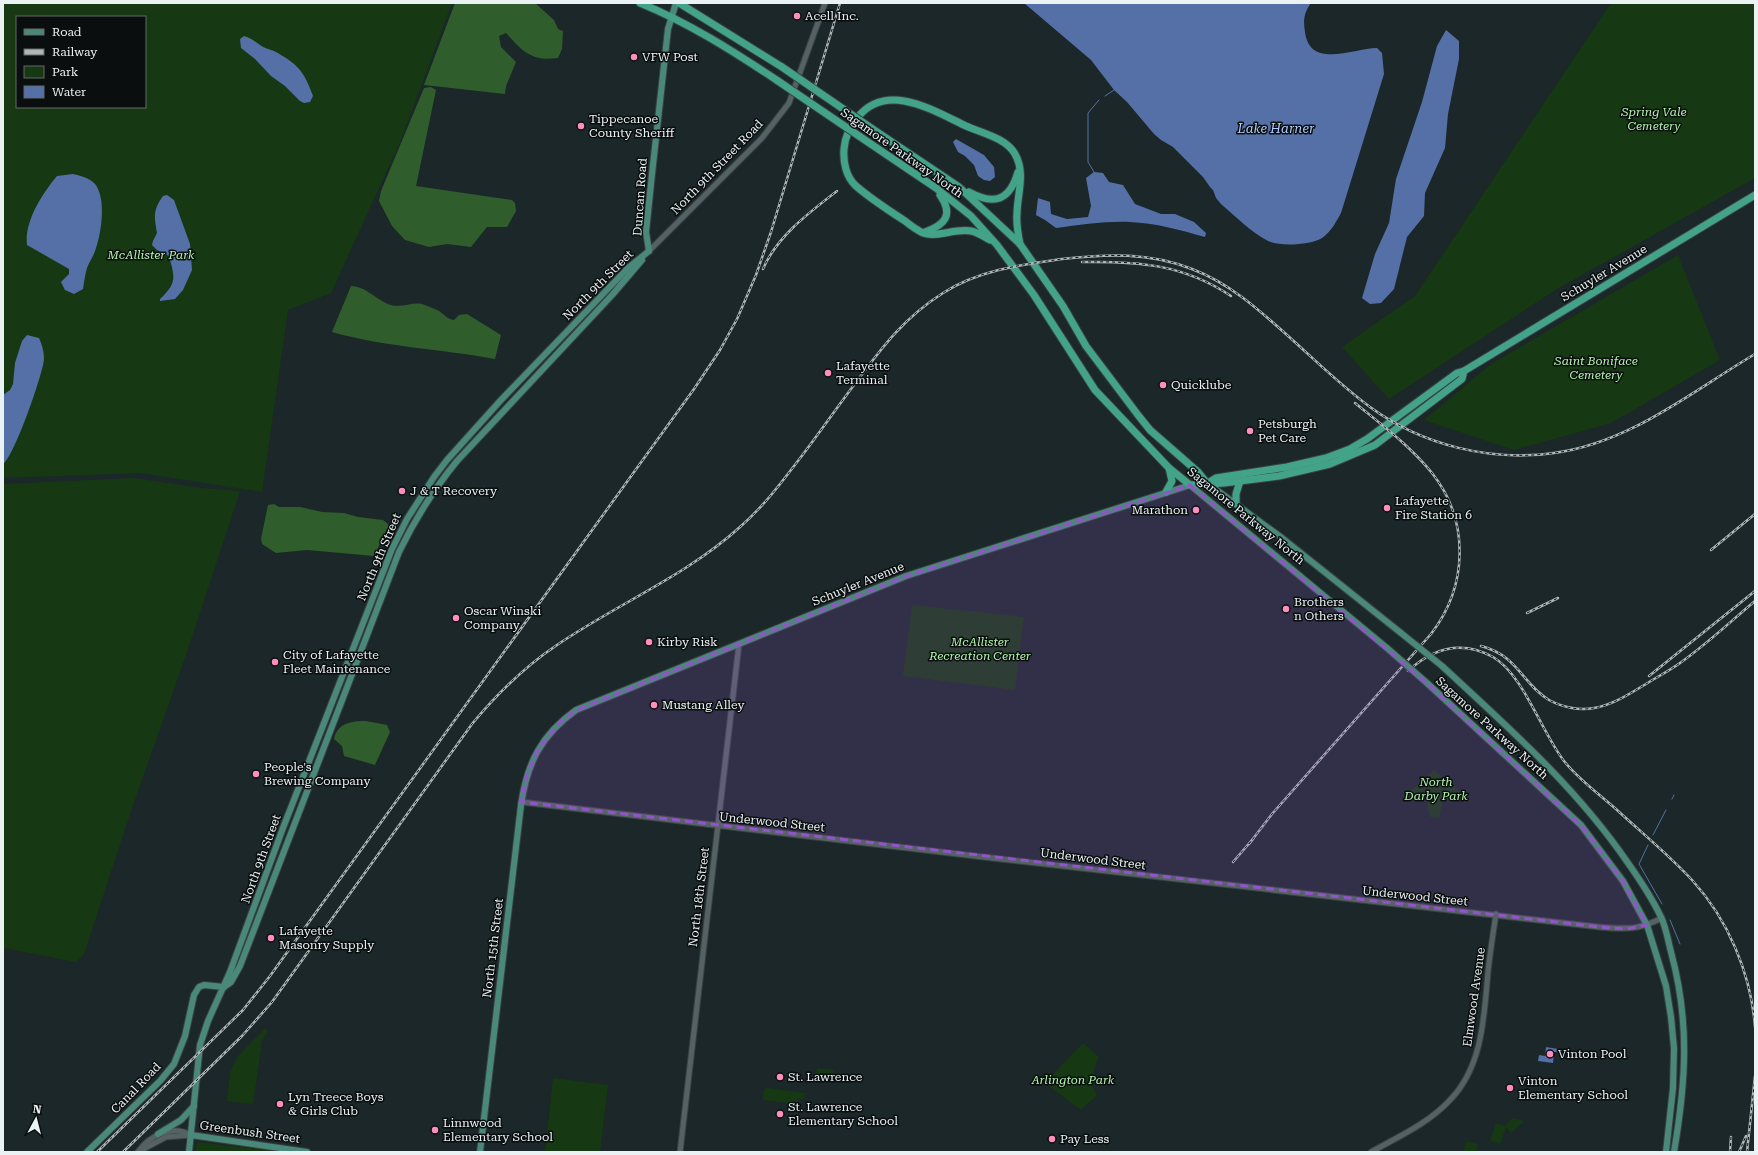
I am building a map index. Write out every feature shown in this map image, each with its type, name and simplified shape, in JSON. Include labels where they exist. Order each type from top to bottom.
[{"type":"highway","name":"Sagamore Parkway North","points":[[640,3],[672,16],[718,41],[936,188],[971,216],[997,245],[1034,295],[1096,390],[1169,468],[1190,485]]},
{"type":"highway","name":"Sagamore Parkway North","points":[[679,3],[782,68],[959,187],[1020,244],[1063,306],[1086,346],[1138,415],[1150,430],[1198,472],[1207,483]]},
{"type":"highway","points":[[997,245],[972,231],[933,234],[922,232],[875,202],[854,184],[847,172],[843,154],[846,135],[862,112],[870,106],[891,100],[912,102],[1003,142],[1015,154],[1019,166],[1021,183],[1017,214],[1017,230],[1020,244]]},
{"type":"highway","points":[[959,187],[981,199],[992,200],[1000,197],[1012,188],[1019,166]]},
{"type":"highway","points":[[922,232],[937,228],[944,222],[947,214],[945,202],[936,188]]},
{"type":"highway","name":"Schuyler Avenue","points":[[1207,483],[1216,478],[1271,471],[1318,460],[1350,449],[1372,436],[1457,373],[1464,371],[1755,195]]},
{"type":"highway","name":"Schuyler Avenue","points":[[1190,485],[1224,483],[1279,476],[1330,464],[1375,445],[1462,379],[1464,371]]},
{"type":"highway","points":[[1166,492],[1172,481],[1169,468]]},
{"type":"highway","points":[[1236,504],[1236,494],[1240,481]]},
{"type":"main road","name":"Duncan Road","points":[[650,251],[646,232],[652,174],[668,29],[676,3]]},
{"type":"main road","name":"North 9th Street","points":[[189,1152],[200,1045],[208,1021],[224,987],[392,549],[407,519],[434,477],[462,442],[628,268],[650,251]]},
{"type":"main road","name":"Sagamore Parkway North","points":[[1207,483],[1236,504],[1442,666],[1526,744],[1580,800],[1609,835],[1646,889],[1662,918],[1676,972],[1683,1016],[1685,1045],[1682,1103],[1674,1152]]},
{"type":"main road","name":"Sagamore Parkway North","points":[[1190,485],[1387,648],[1427,683],[1581,825],[1623,881],[1647,926],[1666,986],[1671,1017],[1674,1048],[1673,1088],[1666,1152]]},
{"type":"main road","name":"Schuyler Avenue","points":[[538,749],[549,733],[561,721],[576,710],[906,576],[1190,485]]},
{"type":"main road","name":"North 15th Street","points":[[480,1152],[521,802],[527,774],[538,749]]},
{"type":"main road","name":"Canal Road","points":[[87,1152],[160,1081],[174,1064],[185,1036],[195,991],[204,984],[224,987]]},
{"type":"main road","points":[[158,1134],[181,1120],[194,1106]]},
{"type":"main road","name":"Greenbush Street","points":[[191,1134],[307,1152]]},
{"type":"street","name":"North 9th Street Road","points":[[650,251],[757,143],[789,103],[825,3]]},
{"type":"street","name":"North 18th Street","points":[[680,1152],[739,644]]},
{"type":"street","name":"Underwood Street","points":[[521,802],[717,826],[1627,929],[1647,926],[1662,918]]},
{"type":"street","name":"Elmwood Avenue","points":[[1371,1152],[1430,1118],[1459,1090],[1475,1060],[1483,1021],[1496,914]]},
{"type":"street","points":[[180,1131],[191,1134],[166,1137],[138,1152],[149,1140],[158,1134],[180,1131]]},
{"type":"highlighted area","points":[[1190,485],[1427,683],[1581,825],[1623,881],[1647,925],[1627,929],[1599,927],[521,802],[527,774],[538,749],[561,721],[576,710],[906,576]]},
{"type":"green space","name":"McAllister Park","points":[[3,3],[452,3],[401,140],[331,293],[288,310],[262,492],[141,473],[3,478]]},
{"type":"green space","points":[[455,3],[535,3],[554,20],[558,29],[563,31],[562,49],[558,58],[549,59],[534,57],[517,45],[506,33],[499,36],[501,47],[516,62],[506,86],[505,94],[424,85]]},
{"type":"green space","name":"Spring Vale Cemetery","points":[[1611,3],[1755,3],[1755,178],[1557,289],[1389,399],[1342,347],[1415,296]]},
{"type":"green space","points":[[431,87],[436,90],[416,186],[512,200],[515,203],[516,211],[507,227],[487,227],[471,247],[447,244],[429,247],[405,240],[392,226],[379,201],[381,191],[424,88]]},
{"type":"green space","name":"Saint Boniface Cemetery","points":[[1678,255],[1720,360],[1611,423],[1514,450],[1424,420],[1491,364]]},
{"type":"green space","points":[[351,286],[362,288],[386,303],[395,306],[422,304],[441,312],[448,318],[454,320],[459,315],[467,314],[501,335],[495,359],[372,341],[332,332]]},
{"type":"green space","points":[[134,478],[202,488],[240,491],[84,954],[76,962],[3,948],[3,484]]},
{"type":"green space","points":[[274,504],[279,507],[300,507],[322,512],[344,513],[358,517],[383,520],[389,525],[374,556],[307,550],[276,553],[262,544],[261,539],[268,505]]},
{"type":"green space","name":"McAllister Recreation Center","points":[[912,605],[1024,617],[1015,690],[903,676]]},
{"type":"green space","points":[[366,721],[387,725],[390,732],[375,765],[344,756],[342,746],[334,739],[338,729],[342,726],[351,722]]},
{"type":"green space","name":"North Darby Park","points":[[1434,770],[1472,802],[1443,800],[1439,818],[1430,817],[1426,798],[1406,795]]},
{"type":"green space","points":[[265,1028],[268,1032],[262,1040],[253,1104],[227,1101],[230,1072],[238,1056]]},
{"type":"green space","name":"Arlington Park","points":[[1083,1043],[1099,1057],[1093,1076],[1093,1086],[1097,1095],[1081,1110],[1045,1083]]},
{"type":"green space","points":[[817,1068],[834,1070],[833,1077],[816,1075]]},
{"type":"green space","points":[[553,1078],[608,1085],[600,1152],[545,1152]]},
{"type":"green space","points":[[768,1088],[805,1093],[804,1099],[798,1099],[797,1104],[763,1100],[764,1089]]},
{"type":"green space","points":[[1513,1118],[1524,1121],[1511,1133],[1506,1127],[1500,1144],[1490,1141],[1496,1123],[1505,1126]]},
{"type":"green space","points":[[1466,1141],[1478,1144],[1476,1152],[1463,1152]]},
{"type":"green space","points":[[197,1142],[284,1152],[195,1152]]},
{"type":"water","name":"Lake Harner","points":[[1024,3],[1311,3],[1305,13],[1304,28],[1309,44],[1315,51],[1324,54],[1334,54],[1377,48],[1382,53],[1384,74],[1341,213],[1333,227],[1322,238],[1303,244],[1287,245],[1273,243],[1256,234],[1221,204],[1203,177],[1173,147],[1154,134],[1127,102],[1114,90],[1091,60]]},
{"type":"water","points":[[1446,30],[1459,41],[1459,59],[1448,114],[1445,148],[1425,193],[1424,216],[1407,237],[1394,289],[1381,303],[1370,304],[1362,298],[1375,254],[1389,223],[1396,179],[1422,102],[1437,46]]},
{"type":"water","points":[[244,36],[263,47],[274,51],[295,64],[303,74],[310,87],[313,96],[310,102],[304,103],[300,101],[241,48],[240,39]]},
{"type":"water","points":[[956,139],[984,155],[994,167],[995,177],[990,181],[984,180],[978,176],[974,165],[965,156],[958,152],[953,142]]},
{"type":"water","points":[[1094,172],[1103,173],[1109,182],[1123,185],[1135,204],[1161,214],[1175,214],[1194,222],[1206,233],[1205,237],[1158,225],[1130,222],[1102,223],[1056,228],[1036,215],[1038,198],[1050,202],[1051,214],[1067,219],[1088,217],[1091,206],[1086,178]]},
{"type":"water","points":[[73,174],[82,176],[95,184],[99,191],[102,208],[99,236],[94,253],[87,268],[83,289],[74,294],[65,290],[61,282],[69,274],[69,269],[27,245],[28,227],[31,218],[51,183],[57,176]]},
{"type":"water","points":[[167,195],[174,200],[190,244],[192,270],[183,290],[175,299],[160,301],[172,284],[173,270],[169,256],[157,250],[152,245],[157,233],[155,213],[157,205],[163,196]]},
{"type":"water","points":[[27,335],[39,338],[43,348],[44,359],[39,381],[21,432],[8,458],[3,464],[3,395],[10,390],[13,384],[15,363],[22,341]]},
{"type":"water","name":"Vinton Pool","points":[[1546,1047],[1558,1049],[1558,1052],[1554,1052],[1553,1063],[1538,1061],[1539,1055],[1545,1056]]},
{"type":"waterway","points":[[1105,96],[1114,90]]},
{"type":"waterway","points":[[1094,172],[1088,162],[1088,113],[1099,100]]},
{"type":"waterway","points":[[1672,799],[1674,795]]},
{"type":"waterway","points":[[1653,835],[1666,810]]},
{"type":"waterway","points":[[1648,845],[1639,864],[1662,904]]},
{"type":"waterway","points":[[1670,920],[1680,944]]},
{"type":"railway","points":[[97,1152],[243,1010],[270,976],[694,389],[720,350],[737,319],[756,275],[771,232],[840,3]]},
{"type":"railway","points":[[763,269],[769,257],[785,235],[805,216],[837,191]]},
{"type":"railway","points":[[123,1152],[242,1036],[272,1002],[472,724],[491,702],[533,662],[545,653],[580,630],[674,575],[697,560],[740,527],[757,511],[780,485],[886,344],[906,322],[929,302],[957,285],[985,274],[1015,266],[1078,257],[1111,255],[1144,257],[1176,263],[1206,275],[1231,289],[1254,306],[1348,390],[1390,420],[1434,441],[1458,448],[1506,455],[1554,453],[1582,447],[1608,439],[1659,414],[1755,354]]},
{"type":"railway","points":[[1082,262],[1122,262],[1177,271],[1213,285],[1231,296]]},
{"type":"railway","points":[[1249,844],[1272,814],[1431,634],[1443,615],[1452,595],[1458,575],[1460,554],[1458,532],[1453,512],[1444,492],[1432,473],[1423,463],[1395,436],[1355,403]]},
{"type":"railway","points":[[1711,550],[1755,514]]},
{"type":"railway","points":[[1649,676],[1755,591]]},
{"type":"railway","points":[[1527,613],[1558,598]]},
{"type":"railway","points":[[1481,646],[1494,650],[1504,656],[1519,670],[1532,686],[1549,700],[1559,705],[1571,708],[1588,709],[1601,707],[1621,699],[1676,666],[1709,641],[1755,601]]},
{"type":"railway","points":[[1408,671],[1427,657],[1438,652],[1459,648],[1481,652],[1493,657],[1504,665],[1514,676],[1523,690],[1556,749],[1570,768],[1655,844],[1692,880],[1705,895],[1727,930],[1736,948],[1749,987],[1755,1027]]},
{"type":"railway","points":[[1233,862],[1253,839]]},
{"type":"railway","points":[[1747,1152],[1755,1076]]},
{"type":"railway","points":[[1739,1152],[1746,1136]]},
{"type":"railway","points":[[1730,1152],[1731,1137]]},
{"type":"place","name":"Acell Inc.","points":[[797,16]]},
{"type":"place","name":"VFW Post","points":[[634,57]]},
{"type":"place","name":"Tippecanoe County Sheriff","points":[[581,126]]},
{"type":"place","name":"Lafayette Terminal","points":[[828,373]]},
{"type":"place","name":"Quicklube","points":[[1163,385]]},
{"type":"place","name":"Petsburgh Pet Care","points":[[1250,431]]},
{"type":"place","name":"J & T Recovery","points":[[402,491]]},
{"type":"place","name":"Lafayette Fire Station 6","points":[[1387,508]]},
{"type":"place","name":"Marathon","points":[[1196,510]]},
{"type":"place","name":"Brothers n Others","points":[[1286,609]]},
{"type":"place","name":"Oscar Winski Company","points":[[456,618]]},
{"type":"place","name":"Kirby Risk","points":[[649,642]]},
{"type":"place","name":"City of Lafayette Fleet Maintenance","points":[[275,662]]},
{"type":"place","name":"Mustang Alley","points":[[654,705]]},
{"type":"place","name":"People's Brewing Company","points":[[256,774]]},
{"type":"place","name":"Lafayette Masonry Supply","points":[[271,938]]},
{"type":"place","name":"Vinton Pool","points":[[1550,1054]]},
{"type":"place","name":"St. Lawrence","points":[[780,1077]]},
{"type":"place","name":"Vinton Elementary School","points":[[1510,1088]]},
{"type":"place","name":"Lyn Treece Boys & Girls Club","points":[[280,1104]]},
{"type":"place","name":"St. Lawrence Elementary School","points":[[780,1114]]},
{"type":"place","name":"Linnwood Elementary School","points":[[435,1130]]},
{"type":"place","name":"Pay Less","points":[[1052,1139]]}]
